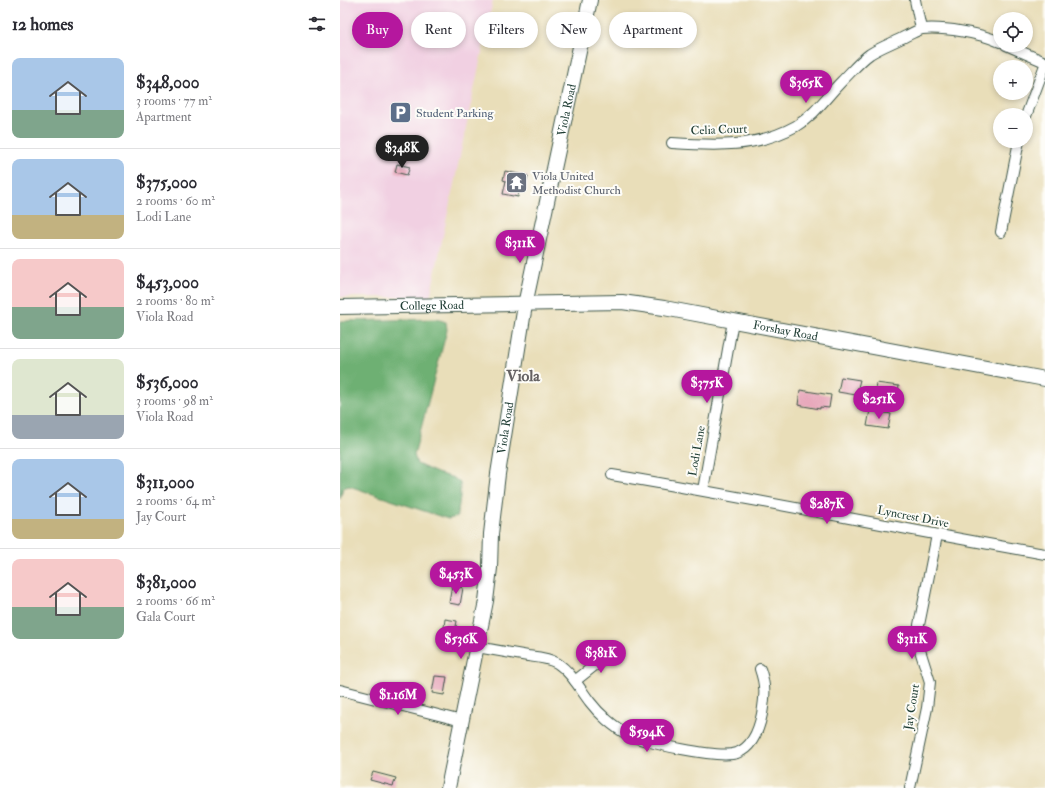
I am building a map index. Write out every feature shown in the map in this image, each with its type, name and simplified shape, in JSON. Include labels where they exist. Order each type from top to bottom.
[{"type":"street","name":"Viola Road","points":[[448,788],[487,594],[490,568],[490,534],[525,305],[590,0]]},
{"type":"street","points":[[915,0],[921,29],[959,31],[993,40]]},
{"type":"street","name":"Celia Court","points":[[672,143],[730,145],[754,142],[774,137],[798,125],[820,107],[841,82],[871,54],[921,29]]},
{"type":"street","points":[[1022,52],[1045,62]]},
{"type":"street","points":[[1029,108],[1045,66]]},
{"type":"street","points":[[1001,232],[1018,148]]},
{"type":"street","name":"Forshay Road","points":[[525,305],[622,302],[1045,379]]},
{"type":"street","name":"College Road","points":[[340,307],[525,305]]},
{"type":"street","name":"Lodi Lane","points":[[703,490],[733,321]]},
{"type":"street","name":"Lyncrest Drive","points":[[612,475],[703,490],[1045,554]]},
{"type":"street","name":"Jay Court","points":[[910,788],[927,708],[930,682],[918,644],[919,625],[937,535]]},
{"type":"street","points":[[477,646],[543,658],[556,662],[564,668],[592,704],[608,721],[626,733],[646,741],[710,753],[727,754],[737,752],[746,747],[755,736],[759,727],[765,696],[765,682],[760,669]]},
{"type":"street","points":[[575,681],[614,650]]},
{"type":"street","points":[[340,690],[462,720]]},
{"type":"shaded area","points":[[340,0],[493,0],[490,12],[474,12],[474,48],[483,48],[430,297],[340,297]]},
{"type":"green space","points":[[437,319],[446,322],[447,330],[414,455],[417,464],[437,473],[454,478],[460,483],[460,498],[457,517],[448,519],[349,486],[343,488],[340,499],[340,321]]},
{"type":"building","points":[[397,164],[410,167],[407,175],[395,172]]},
{"type":"building","name":"Viola United Methodist Church","points":[[505,171],[528,176],[525,186],[520,185],[518,197],[503,194],[506,181],[503,180]]},
{"type":"building","points":[[841,377],[860,380],[856,395],[838,392]]},
{"type":"building","points":[[876,383],[899,386],[896,402],[874,398]]},
{"type":"building","points":[[800,390],[831,395],[829,408],[820,407],[820,409],[798,405]]},
{"type":"building","points":[[870,410],[891,414],[888,429],[867,426]]},
{"type":"building","points":[[452,585],[463,588],[460,605],[449,603]]},
{"type":"building","points":[[445,619],[457,621],[454,638],[443,636]]},
{"type":"building","points":[[435,676],[447,677],[444,695],[432,693]]},
{"type":"building","points":[[373,772],[396,778],[393,786],[370,780]]},
{"type":"place","name":"Student Parking","points":[[401,113]]},
{"type":"place","name":"Viola United Methodist Church","points":[[516,183]]},
{"type":"district","name":"Viola","points":[[523,376]]}]
